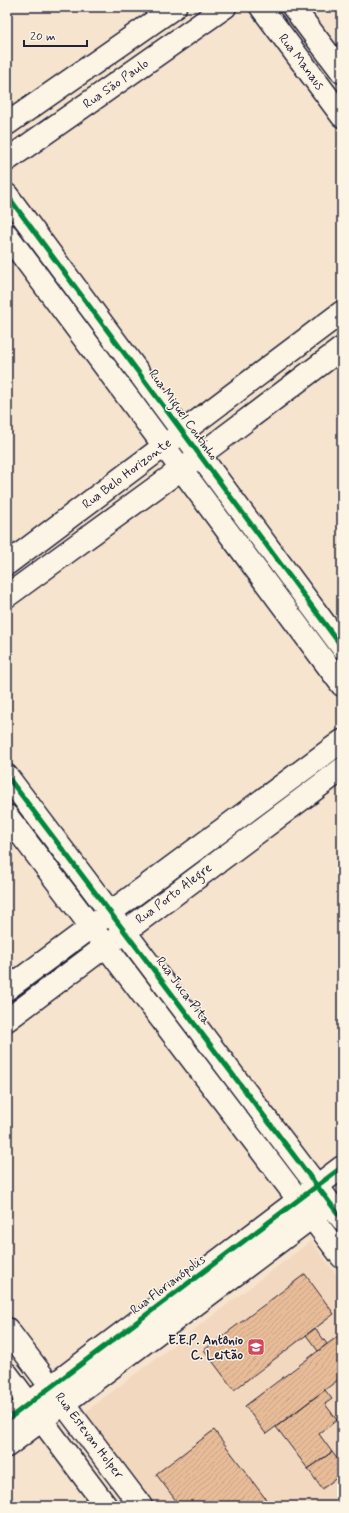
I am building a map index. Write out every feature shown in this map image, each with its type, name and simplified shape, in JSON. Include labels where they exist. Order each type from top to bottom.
[{"type":"street","points":[[7,124],[175,7]]},
{"type":"street","name":"Rua São Paulo","points":[[7,160],[224,7]]},
{"type":"street","name":"Rua Manaus","points":[[261,7],[342,116]]},
{"type":"street","name":"Rua Manaus","points":[[293,7],[342,72]]},
{"type":"street","name":"Rua Miguel Coutinho","points":[[7,195],[342,647]]},
{"type":"street","points":[[7,235],[163,447],[342,685]]},
{"type":"street","name":"Rua Belo Horizonte","points":[[7,564],[342,312]]},
{"type":"street","name":"Rua Belo Horizonte","points":[[7,596],[181,470],[342,348]]},
{"type":"street","name":"Rua Porto Alegre","points":[[7,989],[342,741]]},
{"type":"street","name":"Rua Porto Alegre","points":[[7,1020],[342,769]]},
{"type":"street","name":"Rua Juca Pita","points":[[7,776],[124,931],[333,1201]]},
{"type":"street","points":[[7,816],[306,1208],[342,1258]]},
{"type":"street","name":"Rua Florianópolis","points":[[7,1446],[35,1412],[52,1386],[306,1208],[333,1201],[342,1167]]},
{"type":"street","name":"Rua Florianópolis","points":[[7,1420],[64,1403],[306,1208]]},
{"type":"street","name":"Rua Estevan Holper","points":[[7,1329],[52,1386],[141,1506]]},
{"type":"street","points":[[7,1374],[106,1506]]},
{"type":"shaded area","name":"E.E.P. Antônio C. Leitão","points":[[311,1241],[342,1282],[342,1506],[154,1506],[84,1413]]},
{"type":"building","points":[[305,1274],[334,1314],[234,1390],[204,1350]]},
{"type":"building","points":[[315,1328],[327,1344],[318,1351],[306,1335]]},
{"type":"building","points":[[342,1333],[342,1377],[266,1434],[245,1406]]},
{"type":"building","points":[[325,1390],[332,1399],[325,1404],[337,1420],[319,1434],[332,1452],[308,1469],[276,1427]]},
{"type":"building","points":[[214,1430],[271,1506],[180,1506],[156,1474]]},
{"type":"building","points":[[332,1452],[342,1465],[342,1474],[322,1489],[308,1469]]},
{"type":"cycle path","points":[[7,195],[342,647]]},
{"type":"cycle path","points":[[7,776],[342,1219]]},
{"type":"cycle path","points":[[7,1420],[342,1167]]},
{"type":"place","name":"E.E.P. Antônio C. Leitão","points":[[256,1347]]}]
